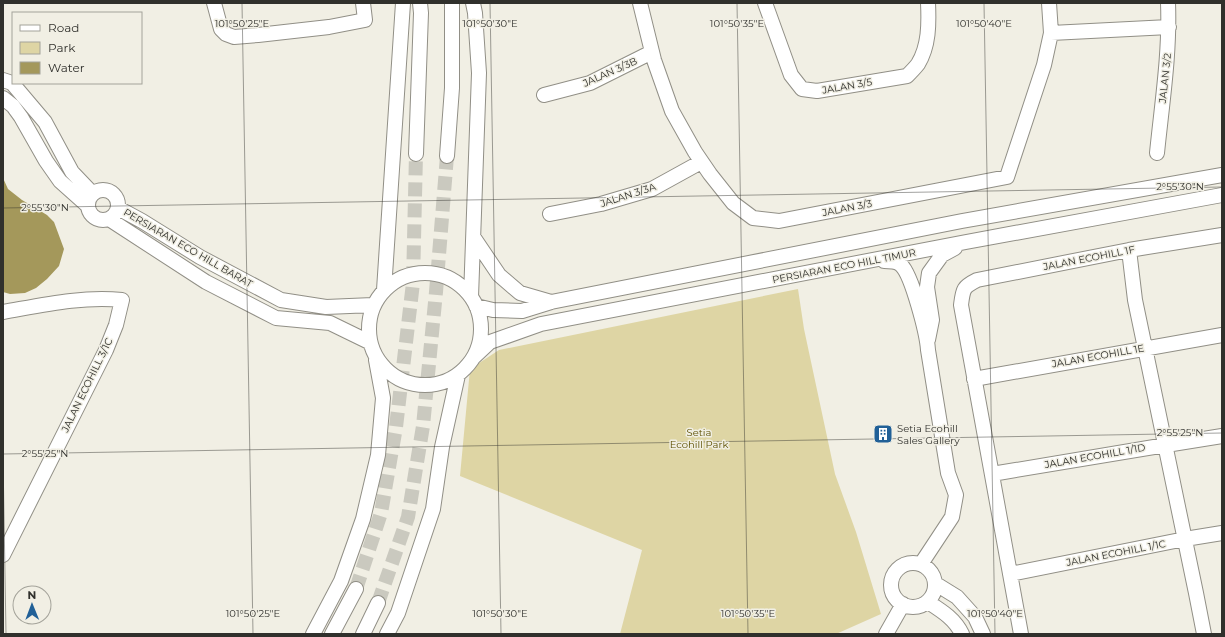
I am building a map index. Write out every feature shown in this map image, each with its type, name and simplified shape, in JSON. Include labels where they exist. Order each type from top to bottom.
[{"type":"street","points":[[214,3],[221,29],[226,34],[234,37],[329,27],[365,20],[363,3]]},
{"type":"street","points":[[384,290],[403,3]]},
{"type":"street","points":[[416,154],[421,13],[420,3]]},
{"type":"street","points":[[447,156],[452,88],[452,3]]},
{"type":"street","points":[[473,3],[479,73],[474,238],[474,301]]},
{"type":"street","name":"JALAN 3/3","points":[[640,3],[652,52],[672,111],[701,162],[733,203],[753,218],[779,221],[1007,177],[1044,65],[1051,33],[1049,3]]},
{"type":"street","name":"JALAN 3/5","points":[[765,3],[791,75],[802,89],[817,91],[907,76],[917,65],[924,52],[929,26],[928,3]]},
{"type":"street","name":"JALAN 3/2","points":[[1157,153],[1169,27],[1168,3]]},
{"type":"street","points":[[1051,33],[1169,27]]},
{"type":"street","name":"JALAN 3/3B","points":[[544,95],[590,84],[652,52]]},
{"type":"street","name":"PERSIARAN ECO HILL BARAT","points":[[13,84],[45,122],[72,172],[90,200],[89,211],[95,218],[104,220],[114,214],[142,221],[200,257],[281,300],[326,307],[373,305]]},
{"type":"street","name":"PERSIARAN ECO HILL BARAT","points":[[3,98],[13,106],[21,117],[60,181],[90,200]]},
{"type":"street","name":"JALAN 3/3A","points":[[550,214],[601,204],[652,189],[701,162]]},
{"type":"street","name":"PERSIARAN ECO HILL TIMUR","points":[[474,301],[493,310],[522,311],[551,302],[962,221],[1222,175]]},
{"type":"street","name":"PERSIARAN ECO HILL BARAT","points":[[90,200],[102,190],[111,192],[117,199],[114,214]]},
{"type":"street","name":"PERSIARAN ECO HILL TIMUR","points":[[474,356],[490,342],[541,324],[874,261],[966,242],[1222,195]]},
{"type":"street","name":"PERSIARAN ECO HILL BARAT","points":[[114,214],[206,282],[276,318],[330,323],[369,342]]},
{"type":"street","name":"JALAN ECOHILL 1F","points":[[974,379],[961,305],[963,294],[967,285],[977,280],[1129,250],[1222,235]]},
{"type":"street","points":[[474,238],[499,275],[520,292],[551,302]]},
{"type":"street","points":[[921,564],[952,518],[956,495],[948,473],[928,350],[928,340],[932,320],[927,287],[929,273],[942,255],[966,242]]},
{"type":"street","points":[[1129,250],[1135,300],[1166,444],[1204,634]]},
{"type":"street","points":[[874,261],[890,261],[900,264],[907,272],[928,340]]},
{"type":"street","points":[[313,634],[341,581],[363,519],[378,455],[384,398],[376,359],[369,342],[368,323],[373,305],[384,290],[400,279],[418,273],[434,274],[448,278],[461,286],[474,301],[482,326],[480,342],[468,365],[458,375],[434,385],[420,386],[405,382],[389,373],[376,359]]},
{"type":"street","name":"JALAN ECOHILL 3/1C","points":[[3,312],[58,302],[103,298],[122,300],[116,325],[106,350],[3,555]]},
{"type":"street","name":"JALAN ECOHILL 1E","points":[[974,379],[1145,348],[1222,336]]},
{"type":"street","points":[[387,634],[398,613],[433,509],[442,447],[458,375]]},
{"type":"street","points":[[974,379],[1021,634]]},
{"type":"street","name":"JALAN ECOHILL 1/1D","points":[[992,474],[1166,444],[1222,436]]},
{"type":"street","name":"JALAN ECOHILL 1/1C","points":[[1010,574],[1222,533]]},
{"type":"street","points":[[915,563],[921,564],[932,572],[936,584],[935,591],[928,602],[922,605],[916,607],[903,604],[894,595],[892,589],[893,576],[902,566],[915,563]]},
{"type":"street","points":[[936,584],[957,597],[975,617],[983,634]]},
{"type":"street","points":[[332,634],[356,589]]},
{"type":"street","points":[[928,602],[949,616],[958,626],[962,634]]},
{"type":"street","points":[[363,634],[378,603]]},
{"type":"street","points":[[886,634],[903,604]]},
{"type":"green space","name":"Setia Ecohill Park","points":[[798,289],[804,329],[835,474],[856,532],[881,614],[836,634],[620,634],[642,550],[460,476],[470,369],[499,350]]},
{"type":"water","points":[[3,178],[8,189],[22,200],[47,215],[54,222],[64,249],[59,266],[36,288],[25,293],[10,294],[3,292]]},
{"type":"tunnel","points":[[356,589],[381,513],[396,427],[413,283],[416,154]]},
{"type":"tunnel","points":[[378,603],[408,517],[423,426],[447,156]]},
{"type":"place","name":"Setia Ecohill Sales Gallery","points":[[883,434]]}]
